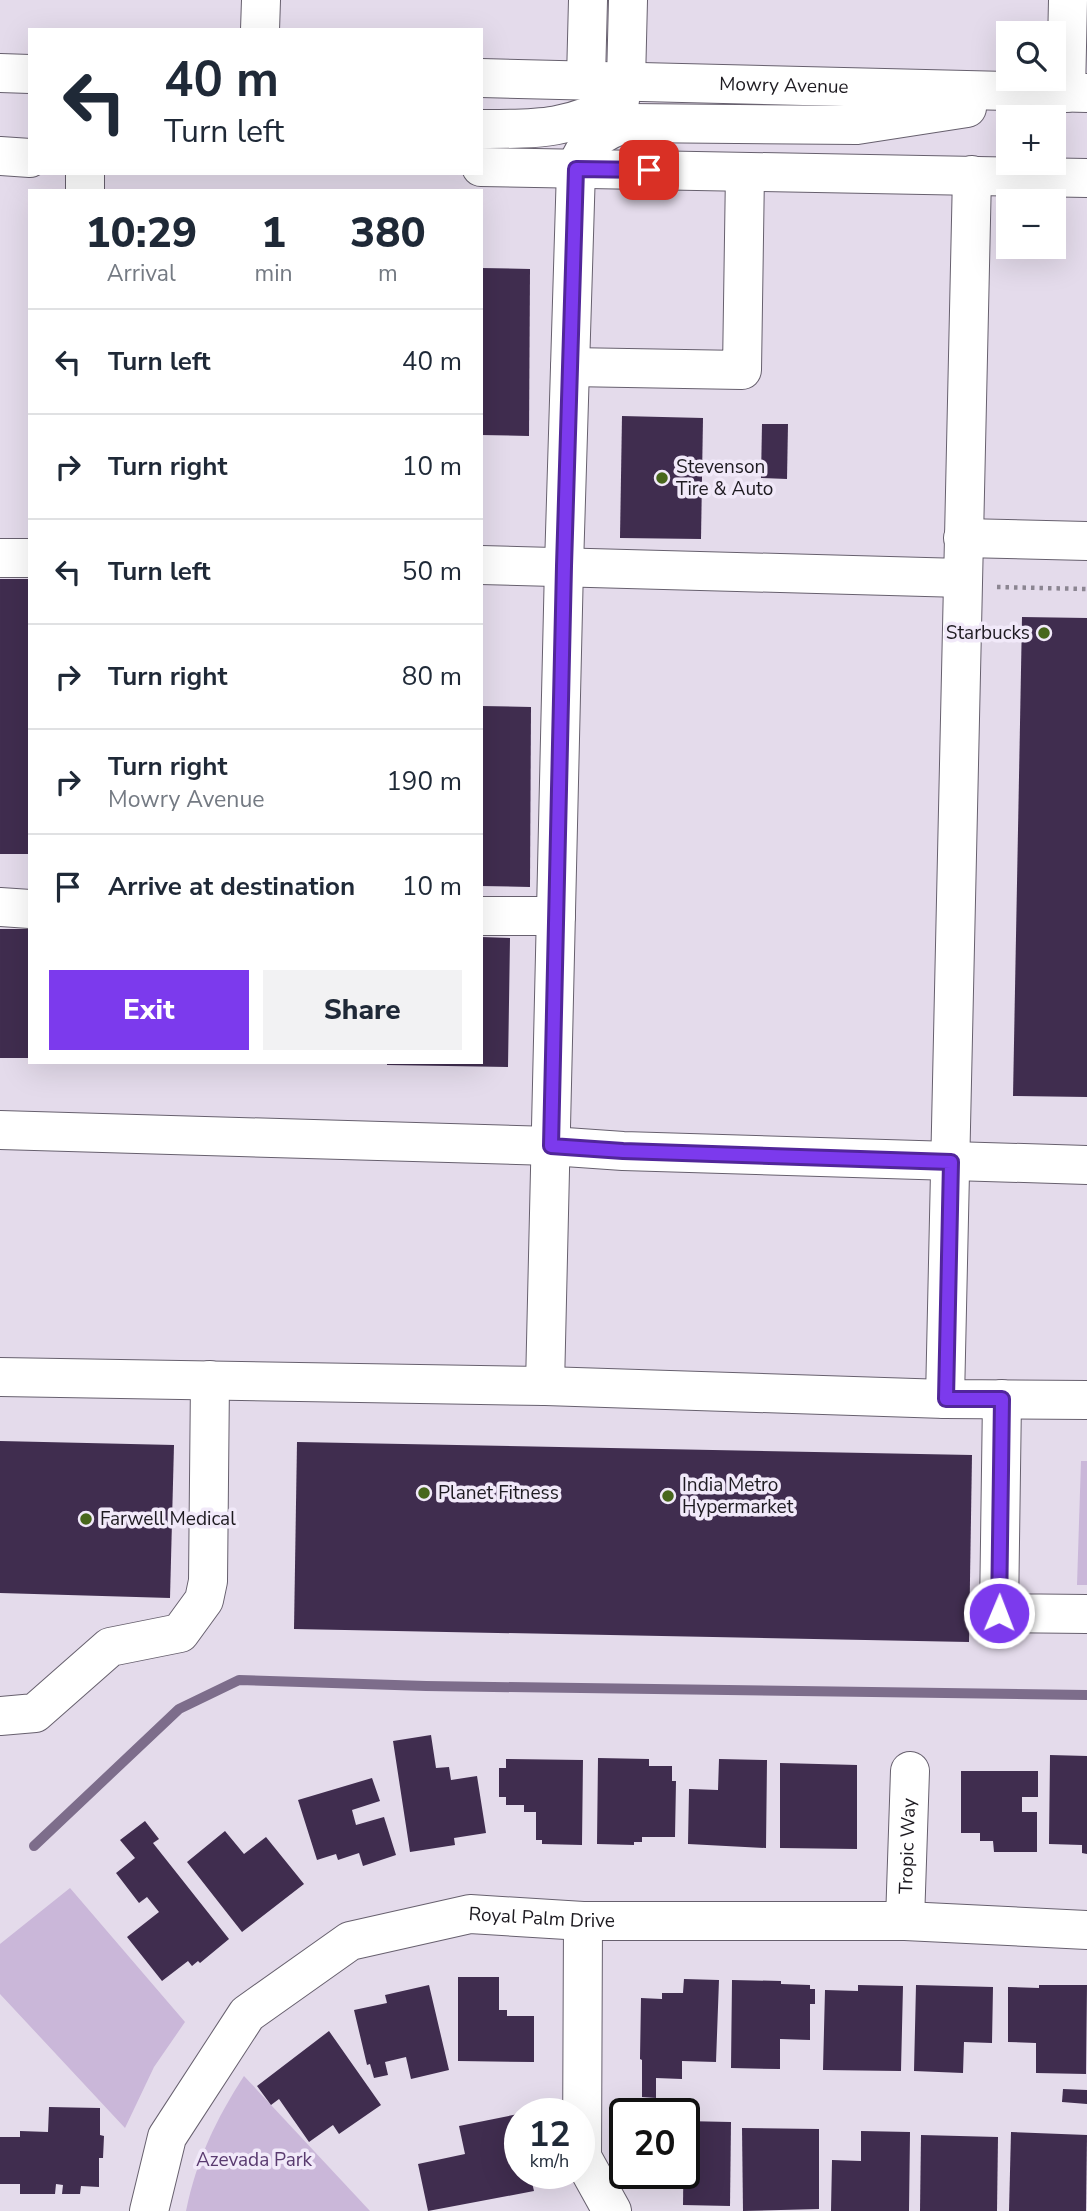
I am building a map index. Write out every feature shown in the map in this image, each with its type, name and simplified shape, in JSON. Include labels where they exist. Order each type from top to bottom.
[{"type":"main road","points":[[260,28],[261,0]]},
{"type":"main road","points":[[586,79],[588,0]]},
{"type":"main road","points":[[483,129],[540,129],[575,121],[622,99],[626,80],[628,0]]},
{"type":"main road","points":[[545,1386],[564,566],[576,169],[581,155],[592,141],[612,128],[628,123],[858,125],[1077,93],[1068,0]]},
{"type":"main road","points":[[0,73],[28,74]]},
{"type":"main road","name":"Mowry Avenue","points":[[483,78],[1077,93]]},
{"type":"main road","points":[[0,156],[28,158]]},
{"type":"main road","points":[[483,167],[1087,178]]},
{"type":"main road","points":[[570,367],[742,370],[745,172]]},
{"type":"main road","points":[[946,1399],[951,1162],[980,583],[963,538],[972,175]]},
{"type":"main road","points":[[963,538],[1087,541]]},
{"type":"main road","points":[[0,558],[28,558]]},
{"type":"main road","points":[[483,565],[980,583]]},
{"type":"main road","points":[[0,907],[28,909]]},
{"type":"main road","points":[[483,916],[556,916]]},
{"type":"main road","points":[[0,1130],[1087,1165]]},
{"type":"main road","points":[[0,1377],[545,1386],[1087,1401]]},
{"type":"main road","points":[[0,1716],[36,1713],[110,1647],[180,1633],[204,1601],[208,1581],[210,1380]]},
{"type":"main road","points":[[1002,1399],[999,1613],[1087,1615]]},
{"type":"main road","name":"Tropic Way","points":[[905,1922],[910,1771]]},
{"type":"main road","name":"Royal Palm Drive","points":[[149,2211],[167,2137],[247,2014],[350,1941],[470,1914],[583,1921],[905,1922],[1087,1930]]},
{"type":"main road","points":[[583,1921],[582,2157],[612,2211]]},
{"type":"path","points":[[980,583],[1087,589]]},
{"type":"green space","points":[[1081,1461],[1087,1461],[1087,1585],[1077,1585]]},
{"type":"green space","points":[[70,1888],[185,2022],[154,2067],[125,2128],[0,1994],[0,1944]]},
{"type":"green space","name":"Azevada Park","points":[[244,2076],[370,2211],[186,2211],[195,2175],[208,2141]]},
{"type":"building","points":[[483,268],[530,269],[529,436],[483,435]]},
{"type":"building","name":"Stevenson Tire & Auto","points":[[622,416],[703,418],[701,539],[620,538]]},
{"type":"building","points":[[762,424],[788,424],[787,479],[761,478]]},
{"type":"building","points":[[0,579],[28,579],[28,854],[0,854]]},
{"type":"building","points":[[1022,617],[1087,618],[1087,1097],[1013,1096]]},
{"type":"building","points":[[483,706],[531,707],[530,887],[483,886]]},
{"type":"building","points":[[0,929],[28,929],[28,1058],[0,1058]]},
{"type":"building","points":[[483,937],[510,938],[508,1067],[387,1065],[483,1064]]},
{"type":"building","name":"Farwell Medical","points":[[0,1441],[174,1445],[170,1598],[0,1593]]},
{"type":"building","points":[[297,1442],[972,1455],[969,1642],[294,1629]]},
{"type":"building","points":[[431,1735],[436,1768],[449,1767],[451,1780],[477,1776],[486,1833],[454,1838],[455,1845],[410,1852],[393,1741]]},
{"type":"building","points":[[1050,1755],[1087,1756],[1087,1854],[1082,1853],[1082,1845],[1049,1844]]},
{"type":"building","points":[[598,1758],[649,1759],[649,1766],[672,1766],[672,1781],[676,1781],[675,1837],[642,1837],[642,1842],[634,1842],[634,1845],[597,1844]]},
{"type":"building","points":[[506,1759],[583,1760],[582,1845],[542,1844],[542,1840],[536,1840],[536,1812],[524,1812],[524,1805],[506,1805],[506,1797],[499,1797],[499,1768],[506,1768]]},
{"type":"building","points":[[719,1759],[767,1760],[766,1848],[688,1844],[689,1789],[718,1790]]},
{"type":"building","points":[[780,1763],[857,1765],[857,1849],[780,1848]]},
{"type":"building","points":[[961,1771],[1038,1771],[1038,1797],[1022,1797],[1022,1812],[1037,1812],[1037,1852],[994,1852],[993,1841],[980,1841],[980,1833],[961,1833]]},
{"type":"building","points":[[372,1778],[380,1801],[352,1810],[356,1825],[384,1817],[396,1855],[363,1866],[359,1853],[338,1860],[336,1854],[317,1860],[298,1800]]},
{"type":"building","points":[[145,1821],[159,1839],[153,1843],[229,1939],[200,1963],[198,1961],[192,1966],[188,1961],[162,1981],[127,1937],[159,1912],[147,1897],[139,1903],[116,1873],[135,1858],[120,1840]]},
{"type":"building","points":[[225,1831],[244,1854],[266,1837],[304,1884],[242,1932],[187,1862]]},
{"type":"building","points":[[458,1977],[499,1977],[499,2010],[507,2010],[507,2016],[534,2016],[534,2062],[458,2061]]},
{"type":"building","points":[[684,1979],[719,1980],[716,2062],[682,2061],[682,2079],[656,2078],[656,2098],[642,2097],[641,1998],[662,1999],[662,1993],[683,1993]]},
{"type":"building","points":[[732,1980],[781,1981],[781,1984],[810,1985],[810,1989],[815,1989],[815,2004],[810,2004],[810,2040],[780,2039],[780,2069],[731,2068]]},
{"type":"building","points":[[429,1985],[449,2070],[411,2079],[406,2057],[385,2062],[388,2075],[374,2078],[370,2064],[367,2065],[354,2010],[387,2003],[385,1995]]},
{"type":"building","points":[[858,1985],[903,1986],[901,2071],[823,2070],[825,1990],[858,1991]]},
{"type":"building","points":[[916,1985],[993,1987],[992,2043],[964,2042],[963,2073],[914,2071]]},
{"type":"building","points":[[1039,1985],[1087,1985],[1086,2074],[1036,2073],[1036,2043],[1008,2042],[1008,1987],[1039,1988]]},
{"type":"building","points":[[329,2031],[381,2105],[339,2134],[333,2125],[309,2142],[279,2099],[271,2105],[257,2086]]},
{"type":"building","points":[[1063,2089],[1087,2090],[1087,2104],[1062,2102]]},
{"type":"building","points":[[49,2107],[100,2108],[100,2135],[104,2136],[103,2158],[99,2158],[99,2187],[81,2186],[80,2194],[62,2194],[63,2185],[56,2184],[55,2194],[20,2194],[20,2184],[0,2184],[0,2137],[20,2137],[20,2131],[48,2132]]},
{"type":"building","points":[[504,2117],[504,2189],[534,2191],[428,2211],[418,2164],[465,2154],[459,2126]]},
{"type":"building","points":[[700,2121],[731,2122],[730,2206],[683,2205],[683,2189],[700,2189]]},
{"type":"building","points":[[742,2128],[819,2129],[819,2209],[743,2211]]},
{"type":"building","points":[[861,2131],[910,2132],[909,2211],[831,2211],[832,2160],[861,2161]]},
{"type":"building","points":[[1011,2132],[1087,2135],[1086,2211],[1009,2211]]},
{"type":"building","points":[[921,2135],[998,2137],[997,2211],[920,2211]]},
{"type":"waterway","points":[[34,1846],[179,1709],[239,1680],[426,1686],[1087,1695]]},
{"type":"place","name":"Stevenson Tire & Auto","points":[[662,478]]},
{"type":"place","name":"Starbucks","points":[[1044,633]]},
{"type":"place","name":"Planet Fitness","points":[[424,1493]]},
{"type":"place","name":"India Metro Hypermarket","points":[[668,1496]]},
{"type":"place","name":"Farwell Medical","points":[[86,1519]]},
{"type":"route","points":[[649,170],[576,169],[551,1146],[623,1151],[951,1162],[946,1399],[1002,1399],[999,1613]]}]
